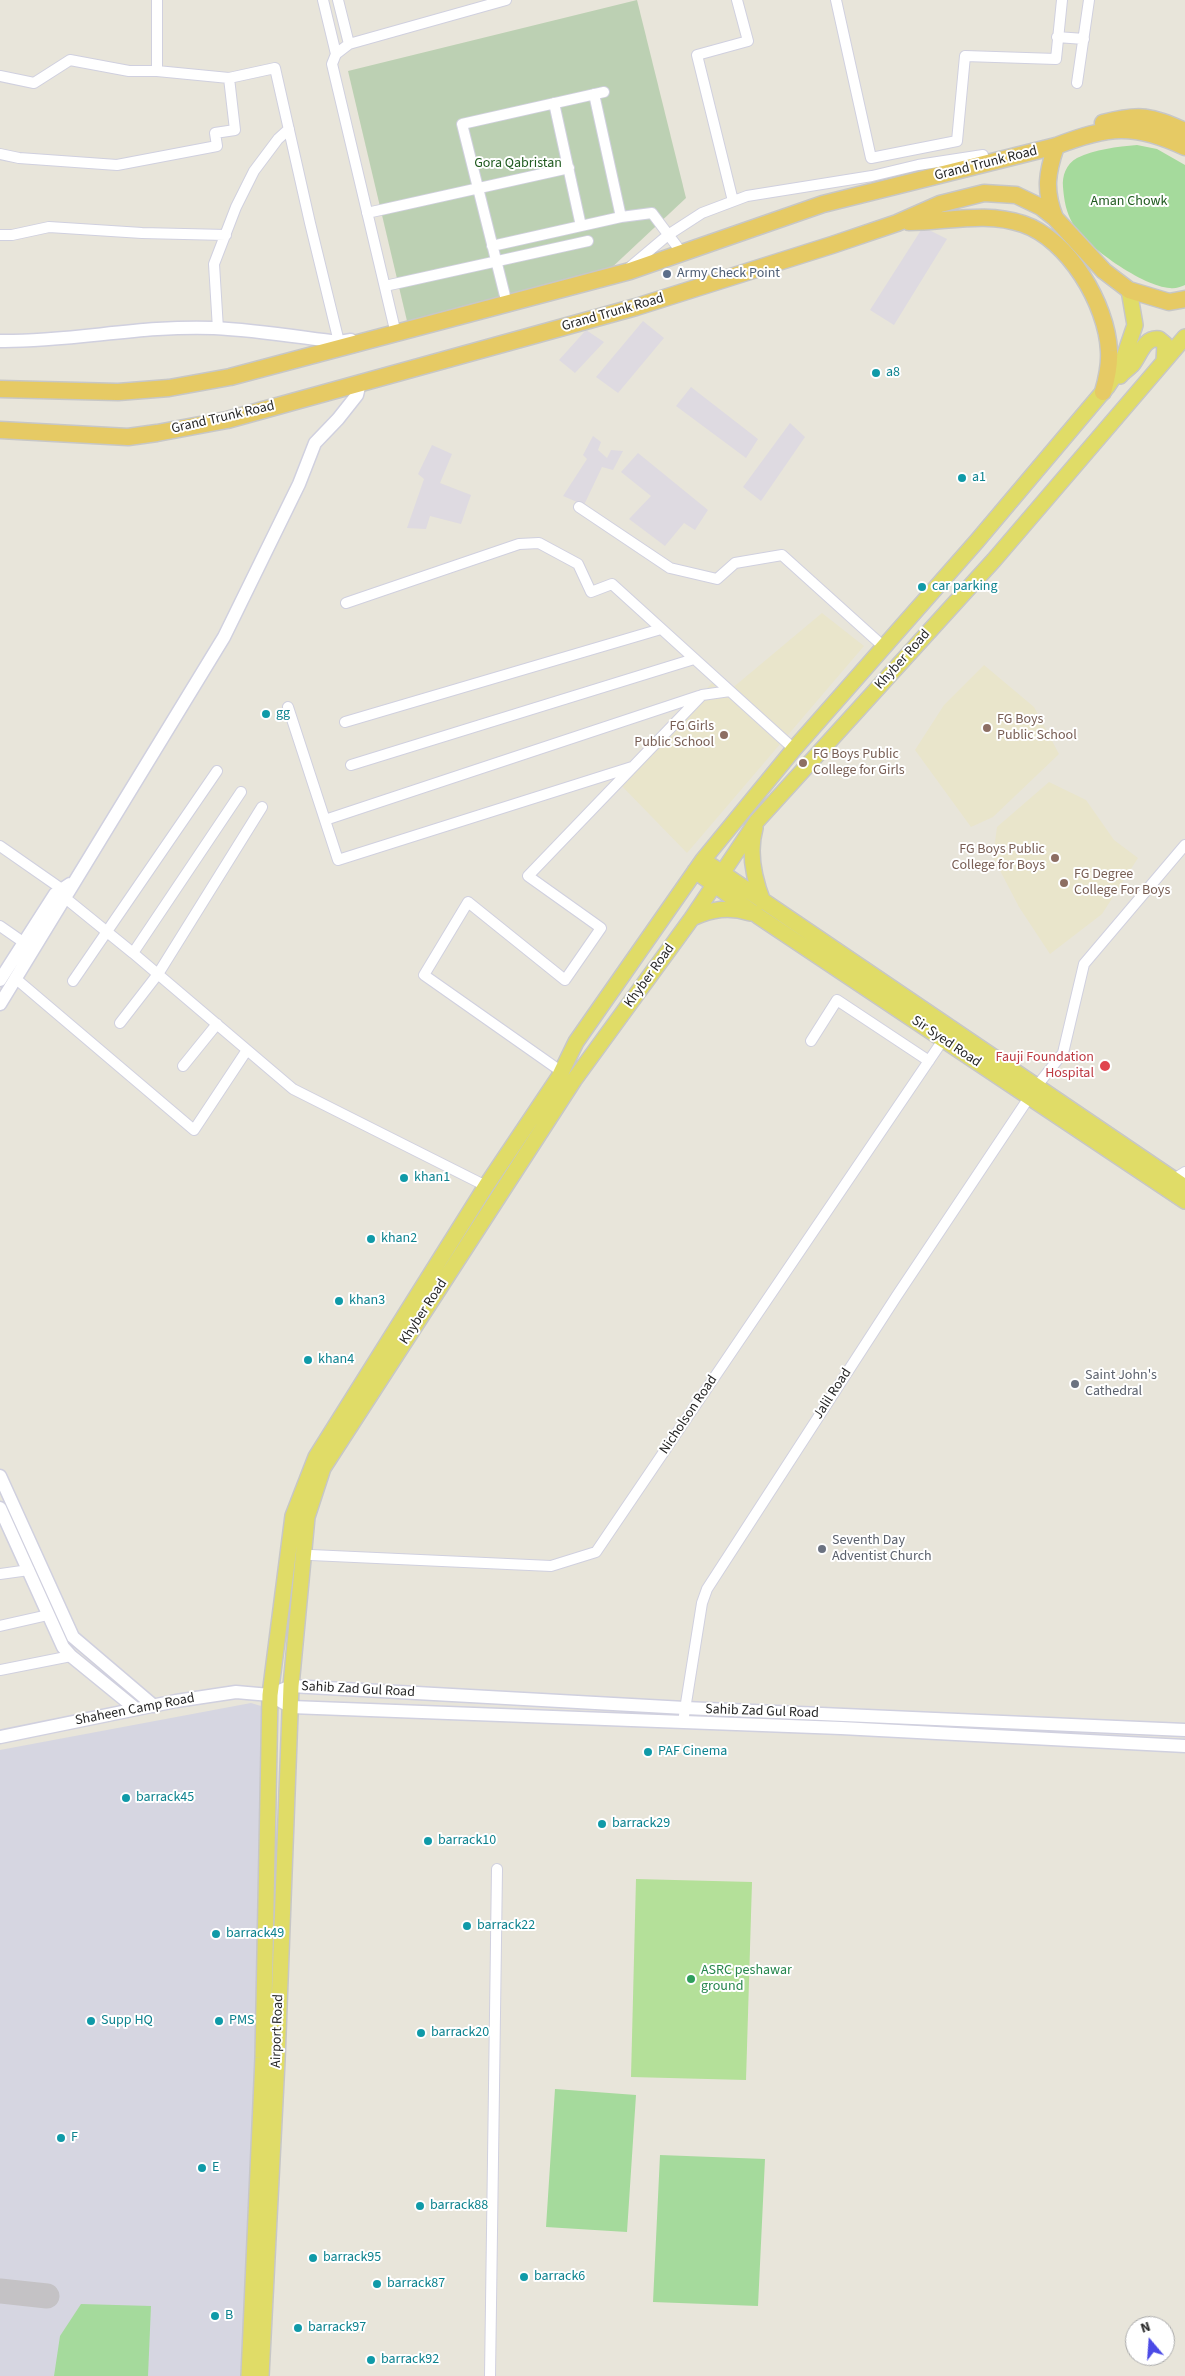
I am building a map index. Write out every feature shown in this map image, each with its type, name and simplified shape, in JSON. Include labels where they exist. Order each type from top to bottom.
[{"type":"highway","points":[[822,204],[851,192],[1124,118],[1139,116],[1156,118],[1185,131]]},
{"type":"highway","name":"Grand Trunk Road","points":[[0,389],[118,392],[169,388],[230,377],[624,272],[822,204],[1056,146],[1093,134],[1135,129],[1165,138],[1185,147]]},
{"type":"highway","points":[[1055,218],[1049,203],[1047,171],[1056,146]]},
{"type":"highway","name":"Grand Trunk Road","points":[[0,430],[128,436],[157,434],[227,420],[636,307],[896,223],[940,204],[990,193],[1026,198],[1055,218],[1104,271],[1129,290],[1169,302],[1185,299]]},
{"type":"highway","points":[[896,223],[959,218],[1002,219],[1024,224],[1050,238],[1078,268],[1100,312],[1109,348],[1105,390]]},
{"type":"main road","points":[[1105,390],[1121,366],[1135,325],[1129,290]]},
{"type":"main road","points":[[1167,357],[1185,325]]},
{"type":"main road","points":[[1167,357],[1185,337]]},
{"type":"main road","points":[[1105,390],[1131,366],[1147,342],[1152,339],[1159,339],[1165,344],[1167,357]]},
{"type":"main road","name":"Khyber Road","points":[[292,1686],[307,1517],[323,1468],[574,1080],[692,918],[757,821],[994,560],[1167,357]]},
{"type":"main road","name":"Khyber Road","points":[[249,2376],[263,2058],[270,1695],[293,1516],[316,1457],[486,1186],[562,1072],[576,1042],[699,865],[794,749],[1105,390]]},
{"type":"main road","points":[[757,821],[751,842],[760,909]]},
{"type":"main road","points":[[699,865],[760,909]]},
{"type":"main road","points":[[692,918],[710,910],[760,909]]},
{"type":"main road","name":"Sir Syed Road","points":[[760,909],[943,1040],[1181,1180]]},
{"type":"main road","name":"Sir Syed Road","points":[[760,909],[1033,1092],[1185,1201]]},
{"type":"main road","name":"Airport Road","points":[[261,2376],[277,2060],[292,1686]]},
{"type":"street","points":[[157,0],[157,71]]},
{"type":"street","points":[[323,0],[336,54]]},
{"type":"street","points":[[338,0],[349,44]]},
{"type":"street","points":[[0,341],[35,342],[142,331],[218,329],[340,342],[396,334],[332,64],[336,54],[349,44],[506,0]]},
{"type":"street","points":[[733,201],[697,55],[748,41],[737,0]]},
{"type":"street","points":[[836,0],[871,158],[957,141],[965,56],[1056,59],[1062,0]]},
{"type":"street","points":[[1077,83],[1089,0]]},
{"type":"street","points":[[1058,37],[1084,39]]},
{"type":"street","points":[[0,76],[34,82],[70,60],[129,72],[157,71],[229,78],[275,68],[340,342]]},
{"type":"street","points":[[0,154],[19,158],[117,165],[217,146],[215,133],[235,130],[229,78]]},
{"type":"street","points":[[507,304],[462,124],[598,93],[621,216]]},
{"type":"street","points":[[554,103],[582,226]]},
{"type":"street","points":[[218,329],[214,264],[254,171],[278,139],[289,129]]},
{"type":"street","points":[[624,272],[668,235],[702,213],[747,196],[872,176],[918,165],[983,155]]},
{"type":"street","points":[[367,213],[569,168]]},
{"type":"street","points":[[492,246],[621,216],[652,213],[682,253]]},
{"type":"street","points":[[0,234],[12,235],[49,227],[142,233],[226,234]]},
{"type":"street","points":[[384,286],[588,241]]},
{"type":"street","points":[[0,1004],[66,891],[224,637],[299,484],[315,444],[357,395],[360,383]]},
{"type":"street","points":[[579,507],[670,568],[708,577],[717,579],[735,563],[782,555],[884,647]]},
{"type":"street","points":[[346,603],[519,544],[539,543],[578,564],[591,592],[612,584],[794,749]]},
{"type":"street","points":[[345,722],[661,629]]},
{"type":"street","points":[[351,765],[694,659]]},
{"type":"street","points":[[325,820],[702,695],[730,691]]},
{"type":"street","points":[[562,1072],[424,975],[468,902],[565,980],[601,928],[528,876],[702,695]]},
{"type":"street","points":[[288,707],[338,860],[633,766]]},
{"type":"street","points":[[73,981],[218,771]]},
{"type":"street","points":[[134,953],[241,792]]},
{"type":"street","points":[[120,1024],[158,974],[262,807]]},
{"type":"street","name":"Jalil Road","points":[[683,1722],[702,1603],[707,1589],[896,1297],[1033,1092],[1063,1053],[1084,964],[1185,845]]},
{"type":"street","points":[[0,846],[66,891],[107,932],[293,1089],[486,1186]]},
{"type":"street","points":[[0,980],[55,894],[66,891]]},
{"type":"street","points":[[0,926],[23,942]]},
{"type":"street","points":[[15,978],[194,1130],[247,1050]]},
{"type":"street","points":[[811,1041],[837,1000],[929,1061]]},
{"type":"street","points":[[183,1066],[216,1024]]},
{"type":"street","name":"Nicholson Road","points":[[311,1555],[551,1566],[596,1552],[943,1040]]},
{"type":"street","points":[[0,1476],[4,1504],[58,1638],[71,1656],[136,1709]]},
{"type":"street","points":[[4,1504],[73,1637],[154,1706]]},
{"type":"street","points":[[0,1574],[29,1570]]},
{"type":"street","points":[[0,1626],[48,1615]]},
{"type":"street","points":[[0,1670],[71,1656]]},
{"type":"street","name":"Sahib Zad Gul Road","points":[[270,1695],[292,1686],[685,1708],[1185,1730]]},
{"type":"street","name":"Shaheen Camp Road","points":[[0,1737],[136,1709],[236,1692],[270,1695]]},
{"type":"street","name":"Sahib Zad Gul Road","points":[[270,1695],[291,1706],[683,1722],[1185,1746]]},
{"type":"street","points":[[490,2376],[496,1869]]},
{"type":"shaded area","points":[[923,227],[947,239],[894,325],[870,310]]},
{"type":"shaded area","points":[[643,321],[664,338],[618,393],[596,377]]},
{"type":"shaded area","points":[[586,330],[604,342],[575,373],[559,360]]},
{"type":"shaded area","points":[[691,387],[758,439],[746,458],[676,406]]},
{"type":"shaded area","points":[[790,423],[805,437],[761,501],[743,487]]},
{"type":"shaded area","points":[[593,436],[601,442],[598,450],[607,458],[611,450],[623,451],[613,470],[602,467],[584,505],[563,496],[587,459],[583,455]]},
{"type":"shaded area","points":[[432,445],[452,454],[440,483],[471,495],[461,524],[430,516],[426,529],[407,528],[424,479],[418,474]]},
{"type":"shaded area","points":[[638,453],[708,510],[695,530],[684,523],[665,546],[629,519],[651,496],[621,472]]},
{"type":"shaded area","name":"FG Girls Public School","points":[[822,613],[864,646],[687,853],[617,781],[714,681],[730,690]]},
{"type":"shaded area","name":"FG Boys Public School","points":[[984,665],[1034,707],[1059,754],[993,817],[971,827],[915,750],[944,705]]},
{"type":"shaded area","name":"FG Degree College For Boys","points":[[1049,782],[1086,800],[1114,840],[1138,858],[1102,914],[1050,954],[1019,907],[993,857],[997,827]]},
{"type":"shaded area","points":[[251,1703],[261,1706],[264,1711],[267,1784],[244,2376],[0,2376],[0,1750]]},
{"type":"green space","name":"Gora Qabristan","points":[[637,0],[686,198],[607,272],[556,290],[407,321],[348,71]]},
{"type":"green space","name":"Aman Chowk","points":[[1137,145],[1157,149],[1185,165],[1185,285],[1179,287],[1159,286],[1116,264],[1102,254],[1080,233],[1073,224],[1067,210],[1063,192],[1063,179],[1067,167],[1073,161],[1099,150]]},
{"type":"green space","name":"ASRC peshawar ground","points":[[636,1879],[752,1882],[746,2080],[631,2077]]},
{"type":"green space","points":[[555,2089],[636,2095],[627,2232],[546,2227]]},
{"type":"green space","points":[[660,2155],[765,2159],[758,2306],[653,2302]]},
{"type":"green space","points":[[81,2304],[151,2306],[148,2376],[54,2376],[60,2336]]},
{"type":"taxiway","points":[[0,2291],[47,2296]]},
{"type":"place","name":"Army Check Point","points":[[667,274]]},
{"type":"place","name":"a8","points":[[876,373]]},
{"type":"place","name":"a1","points":[[962,478]]},
{"type":"place","name":"car parking","points":[[922,587]]},
{"type":"place","name":"gg","points":[[266,714]]},
{"type":"place","name":"FG Boys Public School","points":[[987,728]]},
{"type":"place","name":"FG Girls Public School","points":[[724,735]]},
{"type":"place","name":"FG Boys Public College for Girls","points":[[803,763]]},
{"type":"place","name":"FG Boys Public College for Boys","points":[[1055,858]]},
{"type":"place","name":"FG Degree College For Boys","points":[[1064,883]]},
{"type":"place","name":"Fauji Foundation Hospital","points":[[1105,1066]]},
{"type":"place","name":"khan1","points":[[404,1178]]},
{"type":"place","name":"khan2","points":[[371,1239]]},
{"type":"place","name":"khan3","points":[[339,1301]]},
{"type":"place","name":"khan4","points":[[308,1360]]},
{"type":"place","name":"Saint John's Cathedral","points":[[1075,1384]]},
{"type":"place","name":"Seventh Day Adventist Church","points":[[822,1549]]},
{"type":"place","name":"PAF Cinema","points":[[648,1752]]},
{"type":"place","name":"barrack45","points":[[126,1798]]},
{"type":"place","name":"barrack29","points":[[602,1824]]},
{"type":"place","name":"barrack10","points":[[428,1841]]},
{"type":"place","name":"barrack22","points":[[467,1926]]},
{"type":"place","name":"barrack49","points":[[216,1934]]},
{"type":"place","name":"ASRC peshawar ground","points":[[691,1979]]},
{"type":"place","name":"Supp HQ","points":[[91,2021]]},
{"type":"place","name":"PMS","points":[[219,2021]]},
{"type":"place","name":"barrack20","points":[[421,2033]]},
{"type":"place","name":"F","points":[[61,2138]]},
{"type":"place","name":"E","points":[[202,2168]]},
{"type":"place","name":"barrack88","points":[[420,2206]]},
{"type":"place","name":"barrack95","points":[[313,2258]]},
{"type":"place","name":"barrack6","points":[[524,2277]]},
{"type":"place","name":"barrack87","points":[[377,2284]]},
{"type":"place","name":"B","points":[[215,2316]]},
{"type":"place","name":"barrack97","points":[[298,2328]]},
{"type":"place","name":"barrack92","points":[[371,2360]]}]
